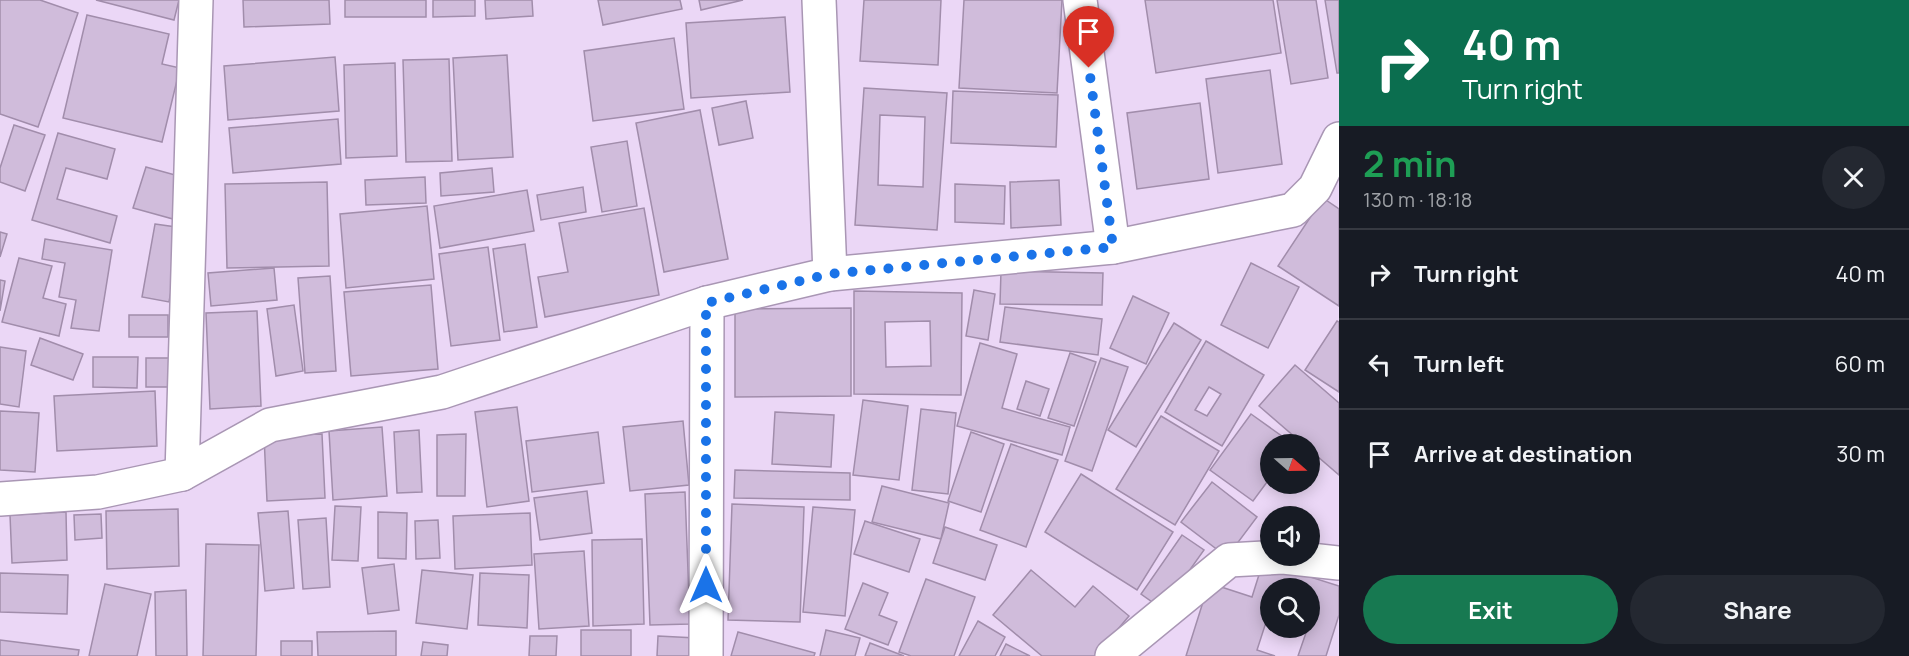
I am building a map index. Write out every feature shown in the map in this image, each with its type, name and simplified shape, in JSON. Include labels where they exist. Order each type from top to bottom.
[{"type":"street","points":[[182,474],[196,0]]},
{"type":"street","points":[[819,0],[830,274]]},
{"type":"street","points":[[1080,0],[1113,247]]},
{"type":"street","points":[[0,499],[98,492],[182,474],[270,425],[442,392],[706,303],[830,274],[1113,247],[1293,210],[1315,188],[1339,139]]},
{"type":"street","points":[[706,303],[706,656]]},
{"type":"street","points":[[1112,656],[1229,560],[1282,557],[1339,563]]},
{"type":"building","points":[[0,0],[40,0],[78,13],[38,127],[0,114]]},
{"type":"building","points":[[96,0],[179,0],[174,20]]},
{"type":"building","points":[[243,0],[329,0],[330,24],[244,27]]},
{"type":"building","points":[[345,0],[426,0],[426,17],[345,17]]},
{"type":"building","points":[[433,0],[475,0],[475,16],[433,17]]},
{"type":"building","points":[[485,0],[532,0],[533,16],[486,19]]},
{"type":"building","points":[[598,0],[680,0],[682,9],[603,25]]},
{"type":"building","points":[[699,0],[743,0],[701,10]]},
{"type":"building","points":[[864,0],[941,0],[938,65],[860,61]]},
{"type":"building","points":[[964,0],[1062,0],[1057,93],[959,88]]},
{"type":"building","points":[[1145,0],[1273,0],[1281,53],[1156,73]]},
{"type":"building","points":[[1277,0],[1316,0],[1328,78],[1291,84]]},
{"type":"building","points":[[1325,0],[1339,0],[1339,73],[1337,73]]},
{"type":"building","points":[[87,15],[169,34],[162,64],[180,68],[162,142],[63,118]]},
{"type":"building","points":[[785,17],[790,92],[691,98],[686,23]]},
{"type":"building","points":[[674,38],[684,109],[593,121],[584,51]]},
{"type":"building","points":[[507,55],[513,157],[458,160],[453,58]]},
{"type":"building","points":[[335,57],[339,111],[228,120],[224,66]]},
{"type":"building","points":[[449,59],[452,161],[406,162],[403,60]]},
{"type":"building","points":[[395,63],[397,156],[346,158],[344,65]]},
{"type":"building","points":[[1270,70],[1282,164],[1218,173],[1206,79]]},
{"type":"building","points":[[864,88],[947,93],[937,230],[855,225]],"holes":[[[880,115],[925,117],[923,187],[878,185]]]},
{"type":"building","points":[[953,91],[1058,95],[1056,147],[951,143]]},
{"type":"building","points":[[746,101],[753,138],[719,145],[712,108]]},
{"type":"building","points":[[1200,103],[1209,179],[1137,189],[1127,113]]},
{"type":"building","points":[[700,110],[728,259],[664,272],[636,123]]},
{"type":"building","points":[[338,119],[341,164],[233,173],[229,128]]},
{"type":"building","points":[[14,125],[45,135],[25,191],[0,182],[0,168]]},
{"type":"building","points":[[58,133],[115,149],[107,179],[66,168],[57,199],[117,216],[110,243],[32,220]]},
{"type":"building","points":[[627,141],[637,206],[602,212],[591,147]]},
{"type":"building","points":[[146,167],[186,178],[173,219],[133,208]]},
{"type":"building","points":[[492,168],[494,192],[441,196],[440,173]]},
{"type":"building","points":[[425,177],[426,203],[366,205],[365,180]]},
{"type":"building","points":[[1059,180],[1061,225],[1011,228],[1010,182]]},
{"type":"building","points":[[327,182],[329,266],[227,268],[225,184]]},
{"type":"building","points":[[955,184],[1005,186],[1004,224],[955,222]]},
{"type":"building","points":[[583,187],[586,212],[541,220],[537,195]]},
{"type":"building","points":[[527,190],[534,231],[440,248],[434,206]]},
{"type":"building","points":[[1323,198],[1339,209],[1339,306],[1278,266]]},
{"type":"building","points":[[427,206],[434,279],[346,288],[340,214]]},
{"type":"building","points":[[644,208],[659,295],[545,317],[538,277],[568,272],[559,223]]},
{"type":"building","points":[[155,224],[183,228],[169,302],[142,297]]},
{"type":"building","points":[[0,232],[7,234],[0,257]]},
{"type":"building","points":[[45,239],[112,250],[99,331],[71,328],[76,300],[59,297],[65,263],[42,259]]},
{"type":"building","points":[[525,244],[537,327],[504,332],[493,249]]},
{"type":"building","points":[[488,247],[500,340],[451,346],[439,254]]},
{"type":"building","points":[[19,258],[52,266],[43,298],[66,304],[59,336],[2,322]]},
{"type":"building","points":[[1251,263],[1299,287],[1268,348],[1221,325]]},
{"type":"building","points":[[274,268],[277,300],[211,306],[208,273]]},
{"type":"building","points":[[1001,271],[1103,273],[1102,305],[1000,304]]},
{"type":"building","points":[[330,276],[336,371],[305,373],[298,278]]},
{"type":"building","points":[[0,280],[5,281],[0,311]]},
{"type":"building","points":[[431,285],[438,369],[351,376],[344,292]]},
{"type":"building","points":[[974,290],[995,294],[988,340],[966,336]]},
{"type":"building","points":[[854,291],[962,293],[961,395],[854,394]],"holes":[[[930,321],[931,366],[886,367],[885,322]]]},
{"type":"building","points":[[1133,296],[1169,313],[1146,364],[1110,348]]},
{"type":"building","points":[[294,305],[303,371],[276,376],[267,309]]},
{"type":"building","points":[[1005,307],[1102,319],[1098,355],[1000,342]]},
{"type":"building","points":[[851,308],[851,396],[735,397],[735,309]]},
{"type":"building","points":[[257,311],[261,406],[210,409],[206,313]]},
{"type":"building","points":[[129,315],[168,315],[168,337],[129,337]]},
{"type":"building","points":[[1337,321],[1339,322],[1339,392],[1305,370]]},
{"type":"building","points":[[1174,323],[1201,340],[1136,447],[1108,430]]},
{"type":"building","points":[[40,338],[83,354],[73,380],[31,365]]},
{"type":"building","points":[[1206,341],[1264,375],[1222,446],[1165,412]],"holes":[[[1209,387],[1221,394],[1207,416],[1195,410]]]},
{"type":"building","points":[[980,343],[1017,354],[1002,408],[1070,427],[1062,455],[957,426]]},
{"type":"building","points":[[0,347],[26,351],[19,407],[0,404]]},
{"type":"building","points":[[1070,353],[1096,362],[1074,426],[1048,418]]},
{"type":"building","points":[[93,357],[138,357],[137,388],[93,387]]},
{"type":"building","points":[[146,358],[174,358],[174,387],[146,387]]},
{"type":"building","points":[[1101,358],[1128,367],[1092,471],[1065,461]]},
{"type":"building","points":[[1295,365],[1339,403],[1339,475],[1320,459],[1320,434],[1291,434],[1259,406]]},
{"type":"building","points":[[1026,381],[1049,389],[1040,416],[1017,409]]},
{"type":"building","points":[[155,391],[157,446],[57,451],[54,396]]},
{"type":"building","points":[[863,400],[908,406],[899,480],[853,475]]},
{"type":"building","points":[[517,407],[529,501],[487,507],[475,412]]},
{"type":"building","points":[[921,409],[956,413],[948,494],[912,490]]},
{"type":"building","points":[[0,411],[39,413],[35,472],[0,470]]},
{"type":"building","points":[[775,412],[834,415],[831,467],[772,464]]},
{"type":"building","points":[[1251,414],[1279,434],[1260,434],[1260,492],[1253,501],[1210,470]]},
{"type":"building","points":[[1161,416],[1219,451],[1175,525],[1116,489]]},
{"type":"building","points":[[683,421],[689,485],[630,491],[623,427]]},
{"type":"building","points":[[382,427],[387,496],[333,500],[329,431]]},
{"type":"building","points":[[419,430],[422,492],[397,493],[394,432]]},
{"type":"building","points":[[598,432],[604,483],[532,492],[526,441]]},
{"type":"building","points":[[971,432],[1004,444],[981,512],[948,501]]},
{"type":"building","points":[[322,434],[325,498],[267,501],[264,436]]},
{"type":"building","points":[[466,434],[465,496],[437,496],[437,435]]},
{"type":"building","points":[[1011,444],[1058,460],[1026,547],[980,530]]},
{"type":"building","points":[[735,470],[850,473],[850,500],[734,498]]},
{"type":"building","points":[[1081,474],[1173,532],[1137,590],[1045,532]]},
{"type":"building","points":[[1212,482],[1257,517],[1227,557],[1181,522]]},
{"type":"building","points":[[882,486],[949,503],[941,539],[872,522]]},
{"type":"building","points":[[587,491],[592,533],[540,540],[534,498]]},
{"type":"building","points":[[685,492],[690,624],[650,625],[645,494]]},
{"type":"building","points":[[732,504],[804,507],[800,622],[728,620]]},
{"type":"building","points":[[335,506],[361,507],[358,561],[332,560]]},
{"type":"building","points":[[813,507],[855,510],[845,616],[803,612]]},
{"type":"building","points":[[178,509],[179,566],[107,569],[106,511]]},
{"type":"building","points":[[288,511],[294,588],[265,591],[258,513]]},
{"type":"building","points":[[66,512],[67,560],[12,563],[10,515]]},
{"type":"building","points":[[378,512],[407,513],[406,559],[378,558]]},
{"type":"building","points":[[530,513],[532,565],[455,569],[453,516]]},
{"type":"building","points":[[101,514],[102,538],[75,540],[74,515]]},
{"type":"building","points":[[326,518],[330,587],[303,589],[298,520]]},
{"type":"building","points":[[438,520],[440,558],[416,559],[415,521]]},
{"type":"building","points":[[865,521],[920,539],[909,572],[854,554]]},
{"type":"building","points":[[945,527],[997,545],[985,580],[933,563]]},
{"type":"building","points":[[1182,535],[1204,550],[1162,609],[1141,594]]},
{"type":"building","points":[[642,539],[644,624],[593,626],[592,540]]},
{"type":"building","points":[[206,544],[259,545],[256,656],[203,656]]},
{"type":"building","points":[[584,551],[589,626],[539,629],[534,554]]},
{"type":"building","points":[[394,564],[399,610],[368,614],[362,568]]},
{"type":"building","points":[[1262,566],[1276,566],[1314,578],[1260,578],[1261,638],[1257,650],[1275,656],[1186,656],[1209,583],[1252,597]]},
{"type":"building","points":[[422,570],[473,575],[467,629],[416,623]]},
{"type":"building","points":[[1031,570],[1075,607],[1093,586],[1129,616],[1095,656],[1042,656],[993,615]]},
{"type":"building","points":[[0,573],[68,575],[67,614],[0,612]]},
{"type":"building","points":[[480,573],[529,575],[527,628],[478,625]]},
{"type":"building","points":[[926,579],[975,597],[954,656],[911,656],[899,652]]},
{"type":"building","points":[[1320,580],[1339,586],[1339,615],[1326,656],[1298,656],[1304,638],[1320,638]]},
{"type":"building","points":[[863,583],[888,593],[879,615],[897,622],[888,645],[845,629]]},
{"type":"building","points":[[105,584],[151,594],[137,656],[89,656]]},
{"type":"building","points":[[186,590],[187,656],[156,656],[155,592]]},
{"type":"building","points":[[978,621],[1005,637],[995,656],[959,656]]},
{"type":"building","points":[[581,630],[631,630],[631,656],[581,656]]},
{"type":"building","points":[[826,630],[860,638],[855,656],[820,656]]},
{"type":"building","points":[[396,631],[396,656],[318,656],[317,632]]},
{"type":"building","points":[[738,632],[815,653],[814,656],[731,656]]},
{"type":"building","points":[[530,636],[557,636],[556,656],[529,656]]},
{"type":"building","points":[[658,636],[696,638],[695,656],[657,656]]},
{"type":"building","points":[[0,640],[79,650],[78,656],[0,656]]},
{"type":"building","points":[[281,641],[312,641],[312,656],[281,656]]},
{"type":"building","points":[[423,642],[448,645],[447,656],[421,656]]},
{"type":"building","points":[[870,643],[904,656],[865,656]]},
{"type":"building","points":[[1006,644],[1030,656],[1000,656]]},
{"type":"route","points":[[706,585],[706,303],[830,274],[1113,247],[1089,68]]}]
